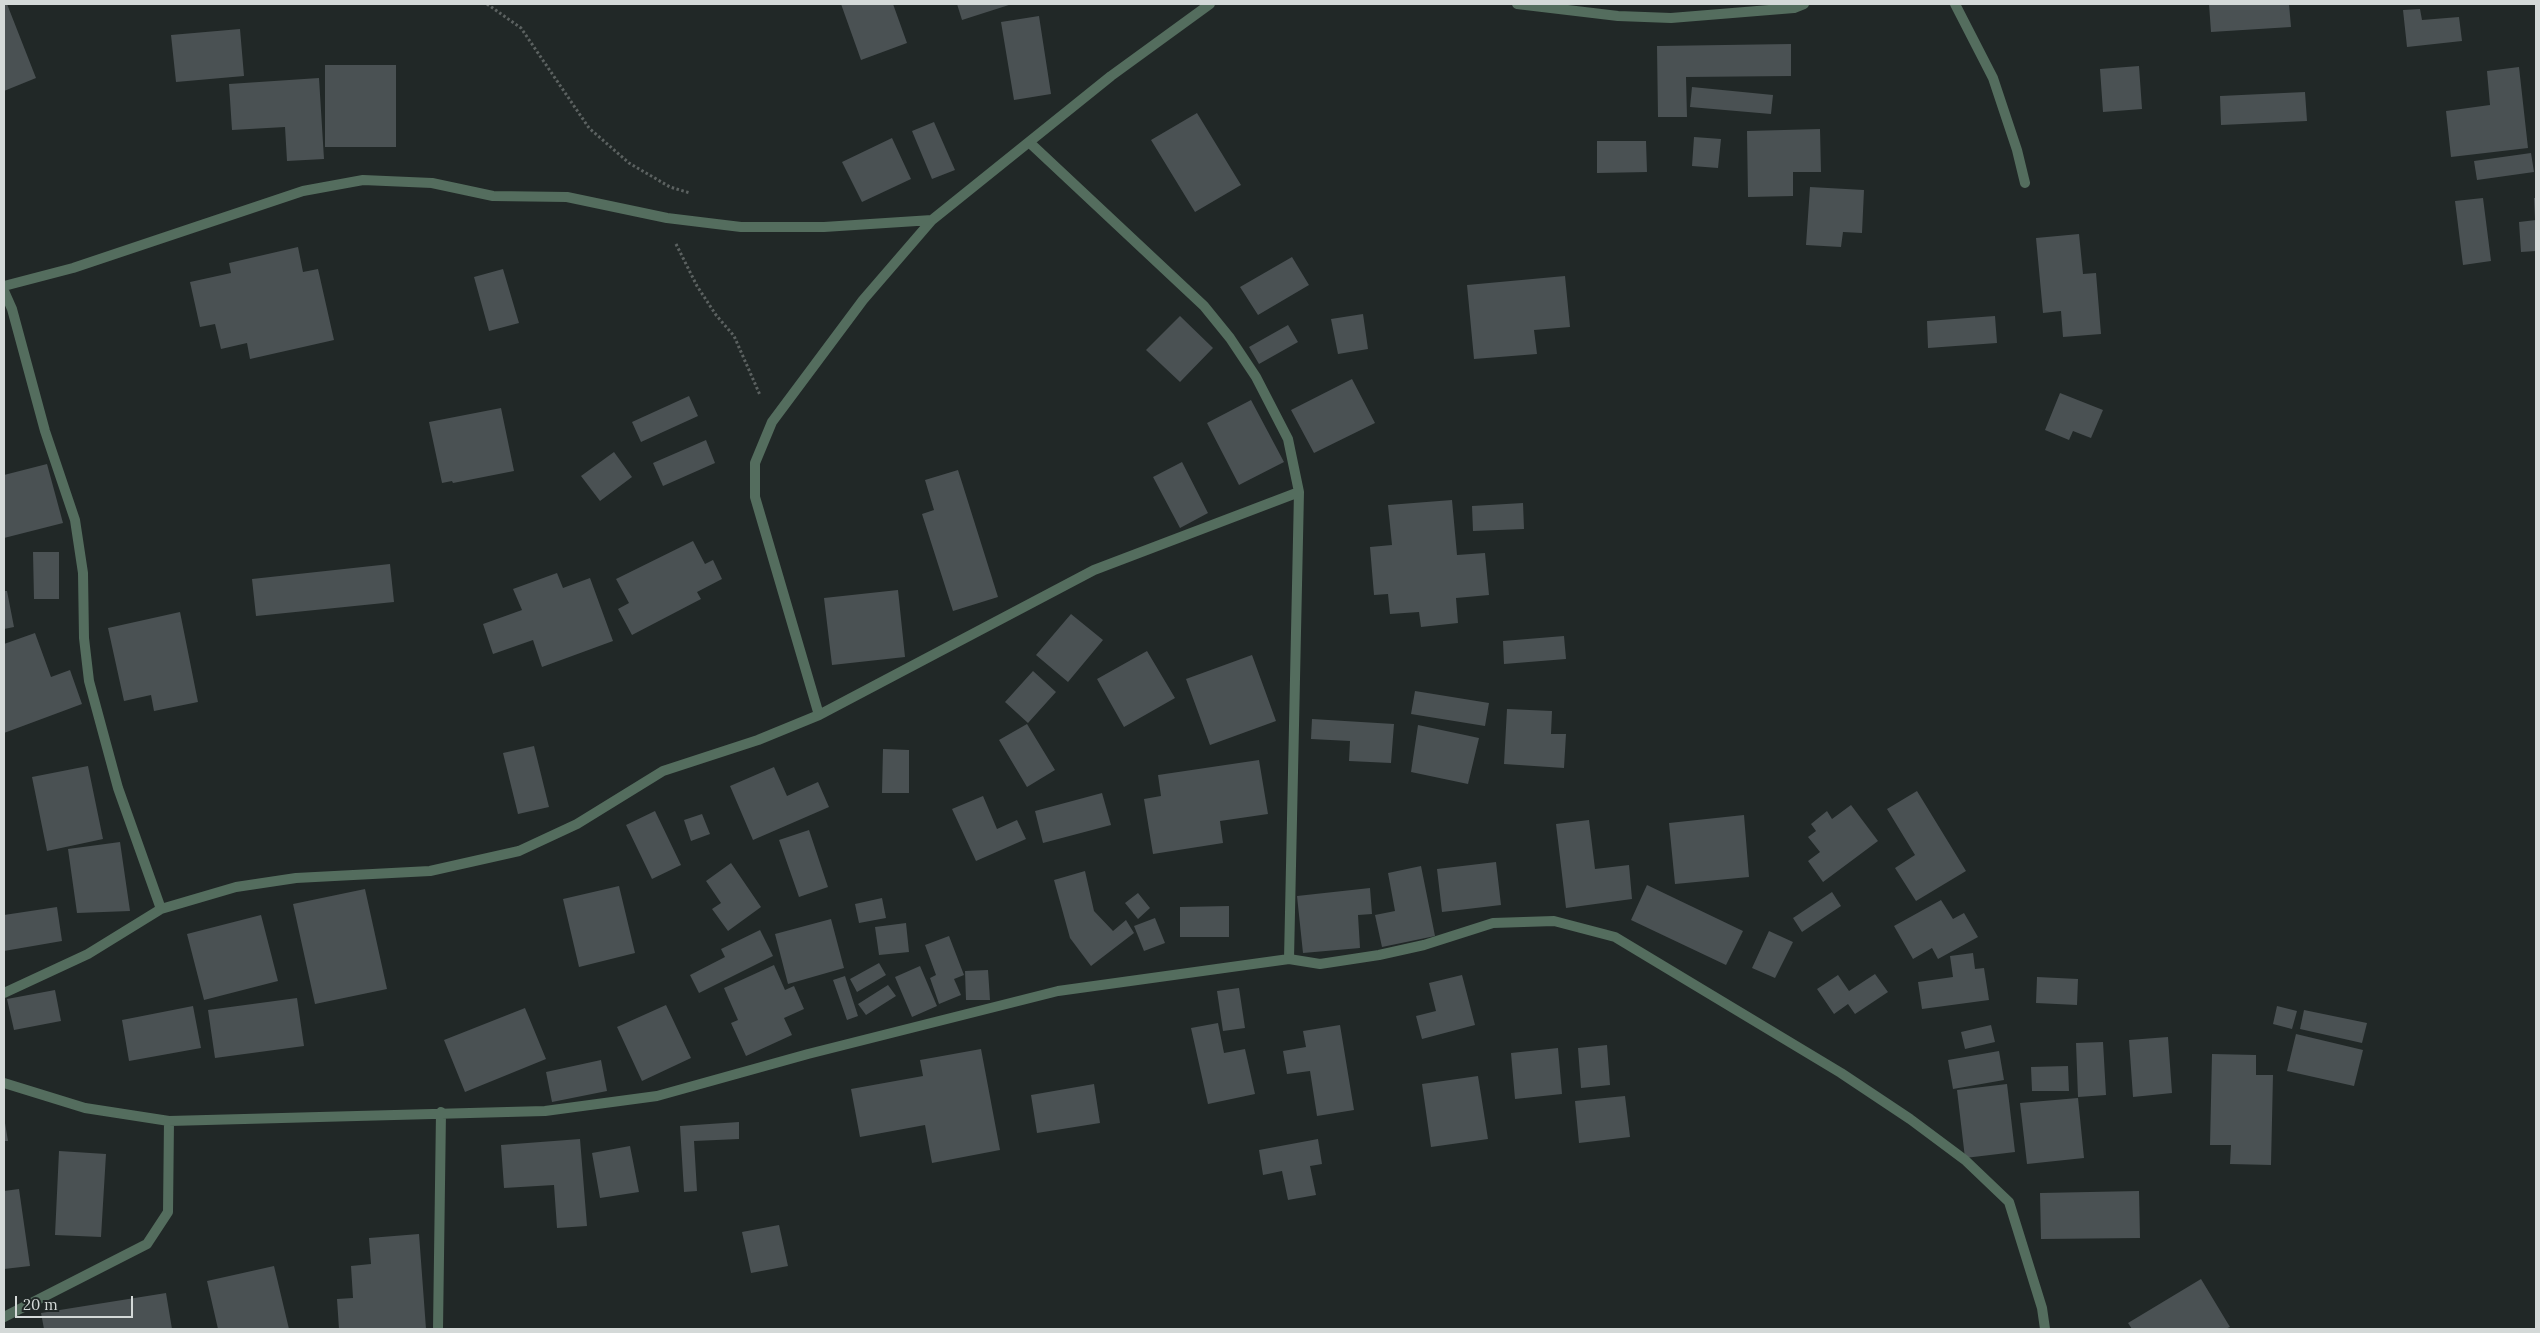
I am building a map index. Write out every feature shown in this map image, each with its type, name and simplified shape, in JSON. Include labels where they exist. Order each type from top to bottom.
[{"type":"street","points":[[819,715],[755,497],[755,463],[772,422],[864,300],[932,220],[1111,76],[1210,4]]},
{"type":"street","points":[[1517,4],[1618,16],[1671,18],[1794,8],[1804,4]]},
{"type":"street","points":[[1955,4],[1993,78],[2017,150],[2025,183]]},
{"type":"street","points":[[1030,143],[1204,306],[1230,338],[1256,377],[1288,439],[1298,492],[1289,959]]},
{"type":"street","points":[[4,286],[73,268],[303,191],[362,180],[432,183],[493,196],[567,197],[666,218],[751,227],[824,227],[932,220]]},
{"type":"street","points":[[4,291],[12,309],[45,430],[75,520],[83,574],[84,638],[89,682],[118,788],[161,909]]},
{"type":"street","points":[[4,993],[88,954],[161,909],[236,887],[296,878],[430,871],[519,850],[577,824],[663,771],[758,740],[819,715],[1094,570],[1298,492]]},
{"type":"street","points":[[4,1083],[84,1108],[169,1121],[442,1112],[545,1111],[657,1096],[808,1054],[1058,990],[1289,959],[1320,964],[1379,955],[1424,945],[1493,923],[1554,921],[1615,936],[1841,1073],[1910,1119],[1965,1160],[2010,1202],[2042,1308],[2045,1329]]},
{"type":"street","points":[[438,1329],[442,1112]]},
{"type":"street","points":[[4,1317],[147,1244],[168,1212],[169,1121]]},
{"type":"path","points":[[487,4],[521,28],[589,128],[629,163],[670,187],[699,196]]},
{"type":"path","points":[[666,218],[679,254],[716,315],[734,336],[772,422]]},
{"type":"building","points":[[4,4],[7,4],[36,78],[4,91]]},
{"type":"building","points":[[841,4],[893,4],[907,43],[861,60]]},
{"type":"building","points":[[957,4],[1012,4],[962,20]]},
{"type":"building","points":[[2209,4],[2289,4],[2291,27],[2211,32]]},
{"type":"building","points":[[2420,9],[2422,20],[2459,17],[2462,41],[2407,47],[2403,10]]},
{"type":"building","points":[[1039,16],[1051,94],[1014,100],[1001,22]]},
{"type":"building","points":[[240,29],[244,76],[176,82],[171,35]]},
{"type":"building","points":[[1791,44],[1791,76],[1686,77],[1687,117],[1658,117],[1657,46]]},
{"type":"building","points":[[325,65],[396,65],[396,147],[325,147]]},
{"type":"building","points":[[2139,66],[2142,109],[2103,112],[2100,69]]},
{"type":"building","points":[[2519,67],[2528,148],[2451,157],[2446,111],[2490,105],[2487,71]]},
{"type":"building","points":[[319,78],[324,159],[287,161],[285,127],[232,130],[229,84]]},
{"type":"building","points":[[1692,87],[1773,95],[1771,114],[1690,107]]},
{"type":"building","points":[[2305,92],[2307,121],[2221,125],[2220,96]]},
{"type":"building","points":[[1197,113],[1241,185],[1195,212],[1151,140]]},
{"type":"building","points":[[934,122],[955,170],[932,179],[912,131]]},
{"type":"building","points":[[1820,129],[1821,172],[1793,172],[1793,196],[1748,197],[1747,131]]},
{"type":"building","points":[[1694,137],[1721,139],[1718,168],[1692,166]]},
{"type":"building","points":[[892,138],[911,179],[862,202],[842,162]]},
{"type":"building","points":[[1597,141],[1646,141],[1647,172],[1597,173]]},
{"type":"building","points":[[2531,153],[2534,172],[2477,180],[2474,161]]},
{"type":"building","points":[[1810,187],[1864,190],[1862,233],[1843,232],[1841,247],[1806,245]]},
{"type":"building","points":[[2483,198],[2491,261],[2463,265],[2455,201]]},
{"type":"building","points":[[2534,198],[2536,198],[2536,219],[2535,219]]},
{"type":"building","points":[[2536,220],[2536,251],[2521,252],[2519,222]]},
{"type":"building","points":[[2079,234],[2083,274],[2096,273],[2101,334],[2063,337],[2061,311],[2043,313],[2036,238]]},
{"type":"building","points":[[298,247],[303,272],[318,269],[334,340],[250,359],[247,343],[221,349],[215,324],[200,327],[190,282],[231,273],[229,263]]},
{"type":"building","points":[[1292,257],[1309,285],[1258,315],[1240,287]]},
{"type":"building","points":[[503,269],[519,323],[489,331],[474,277]]},
{"type":"building","points":[[1565,276],[1570,327],[1534,330],[1537,354],[1474,359],[1467,285]]},
{"type":"building","points":[[1363,314],[1368,349],[1338,354],[1331,319]]},
{"type":"building","points":[[1180,316],[1213,348],[1180,382],[1146,350]]},
{"type":"building","points":[[1995,316],[1997,343],[1928,348],[1927,321]]},
{"type":"building","points":[[1288,325],[1298,342],[1259,364],[1249,347]]},
{"type":"building","points":[[1352,379],[1375,423],[1314,453],[1291,410]]},
{"type":"building","points":[[2060,393],[2103,410],[2091,438],[2073,431],[2069,440],[2045,430]]},
{"type":"building","points":[[689,396],[698,416],[641,442],[632,422]]},
{"type":"building","points":[[1251,400],[1284,462],[1239,485],[1207,423]]},
{"type":"building","points":[[501,408],[514,471],[453,483],[452,481],[442,483],[429,422]]},
{"type":"building","points":[[706,440],[715,463],[663,486],[653,463]]},
{"type":"building","points":[[614,452],[632,477],[600,501],[581,476]]},
{"type":"building","points":[[1182,462],[1208,513],[1180,528],[1153,477]]},
{"type":"building","points":[[47,464],[63,523],[4,538],[4,475]]},
{"type":"building","points":[[958,470],[998,597],[953,611],[922,514],[934,510],[925,480]]},
{"type":"building","points":[[1452,500],[1457,555],[1485,553],[1489,595],[1456,598],[1458,623],[1421,627],[1419,612],[1390,614],[1388,594],[1374,595],[1370,547],[1392,545],[1388,505]]},
{"type":"building","points":[[1523,503],[1524,529],[1473,531],[1472,506]]},
{"type":"building","points":[[693,541],[705,564],[713,560],[722,579],[697,592],[701,599],[632,635],[618,609],[629,603],[616,579]]},
{"type":"building","points":[[33,552],[59,552],[59,599],[34,599]]},
{"type":"building","points":[[390,564],[394,602],[256,616],[252,579]]},
{"type":"building","points":[[557,573],[563,588],[590,578],[613,641],[542,667],[533,640],[493,654],[483,624],[522,610],[513,589]]},
{"type":"building","points":[[898,590],[905,657],[832,665],[824,598]]},
{"type":"building","points":[[4,591],[7,591],[14,627],[4,629]]},
{"type":"building","points":[[180,612],[198,702],[154,711],[151,695],[124,701],[108,628]]},
{"type":"building","points":[[1071,614],[1103,640],[1068,682],[1036,655]]},
{"type":"building","points":[[35,633],[51,677],[70,670],[82,704],[4,733],[4,644]]},
{"type":"building","points":[[1564,636],[1566,659],[1504,664],[1503,641]]},
{"type":"building","points":[[1147,651],[1175,698],[1124,727],[1097,679]]},
{"type":"building","points":[[1252,655],[1276,721],[1210,745],[1186,679]]},
{"type":"building","points":[[1033,671],[1056,692],[1028,723],[1005,702]]},
{"type":"building","points":[[1415,691],[1489,703],[1485,726],[1411,714]]},
{"type":"building","points":[[1507,709],[1552,711],[1551,734],[1566,734],[1564,768],[1504,764]]},
{"type":"building","points":[[1312,719],[1394,724],[1391,763],[1349,761],[1350,741],[1311,739]]},
{"type":"building","points":[[1027,724],[1055,770],[1027,787],[999,740]]},
{"type":"building","points":[[1418,725],[1479,738],[1468,784],[1411,772]]},
{"type":"building","points":[[534,746],[549,807],[518,814],[503,753]]},
{"type":"building","points":[[883,749],[909,750],[909,793],[882,793]]},
{"type":"building","points":[[1259,760],[1268,814],[1220,821],[1223,843],[1153,854],[1144,799],[1161,796],[1158,775]]},
{"type":"building","points":[[88,766],[103,839],[47,851],[32,777]]},
{"type":"building","points":[[774,767],[787,796],[818,782],[829,807],[753,840],[730,786]]},
{"type":"building","points":[[1917,791],[1966,871],[1916,901],[1895,868],[1915,855],[1887,809]]},
{"type":"building","points":[[1102,793],[1111,825],[1043,843],[1035,811]]},
{"type":"building","points":[[983,796],[997,829],[1017,820],[1026,839],[976,861],[952,809]]},
{"type":"building","points":[[1851,805],[1878,841],[1823,882],[1808,861],[1820,852],[1808,837],[1816,831],[1811,824],[1827,811],[1832,819]]},
{"type":"building","points":[[655,811],[681,865],[652,879],[626,825]]},
{"type":"building","points":[[702,814],[710,834],[691,841],[684,820]]},
{"type":"building","points":[[1744,815],[1749,877],[1675,884],[1669,823]]},
{"type":"building","points":[[1589,820],[1595,869],[1629,865],[1632,899],[1566,908],[1556,824]]},
{"type":"building","points":[[809,830],[828,887],[799,897],[779,840]]},
{"type":"building","points":[[120,842],[130,911],[77,913],[68,849]]},
{"type":"building","points":[[1496,862],[1501,905],[1442,912],[1437,869]]},
{"type":"building","points":[[731,863],[761,907],[728,931],[712,909],[721,903],[706,881]]},
{"type":"building","points":[[1421,866],[1435,936],[1382,947],[1375,915],[1395,911],[1388,873]]},
{"type":"building","points":[[1085,871],[1094,911],[1113,931],[1126,920],[1134,933],[1091,966],[1070,938],[1054,880]]},
{"type":"building","points":[[1647,885],[1743,931],[1726,965],[1631,920]]},
{"type":"building","points":[[619,886],[635,953],[579,967],[563,899]]},
{"type":"building","points":[[1370,888],[1372,914],[1358,915],[1360,948],[1303,953],[1297,896]]},
{"type":"building","points":[[365,889],[387,989],[315,1004],[293,904]]},
{"type":"building","points":[[1832,892],[1841,906],[1802,932],[1793,918]]},
{"type":"building","points":[[1138,893],[1150,908],[1138,919],[1125,903]]},
{"type":"building","points":[[882,898],[886,918],[859,923],[855,904]]},
{"type":"building","points":[[1941,900],[1953,919],[1964,913],[1978,937],[1938,959],[1932,948],[1913,959],[1894,926]]},
{"type":"building","points":[[1229,906],[1229,937],[1180,937],[1180,907]]},
{"type":"building","points":[[57,907],[62,941],[4,951],[4,915]]},
{"type":"building","points":[[261,915],[278,981],[204,1000],[187,934]]},
{"type":"building","points":[[1155,918],[1165,943],[1144,951],[1134,926]]},
{"type":"building","points":[[831,919],[844,968],[788,984],[775,934]]},
{"type":"building","points":[[906,923],[909,952],[879,955],[875,927]]},
{"type":"building","points":[[760,930],[773,956],[699,993],[690,975],[725,957],[721,949]]},
{"type":"building","points":[[1769,931],[1793,942],[1775,978],[1752,968]]},
{"type":"building","points":[[949,936],[964,975],[954,979],[961,995],[939,1004],[930,978],[936,975],[925,945]]},
{"type":"building","points":[[1973,953],[1975,969],[1984,968],[1989,1000],[1922,1009],[1918,982],[1953,977],[1950,956]]},
{"type":"building","points":[[879,963],[886,975],[857,992],[850,979]]},
{"type":"building","points":[[774,965],[785,990],[794,986],[804,1009],[784,1018],[792,1035],[746,1056],[731,1023],[738,1020],[724,988]]},
{"type":"building","points":[[920,966],[937,1006],[912,1017],[895,977]]},
{"type":"building","points":[[988,970],[990,1000],[966,1000],[965,971]]},
{"type":"building","points":[[1875,974],[1888,992],[1855,1014],[1848,1004],[1834,1014],[1817,989],[1838,975],[1849,991]]},
{"type":"building","points":[[1462,975],[1475,1025],[1422,1039],[1416,1016],[1436,1011],[1429,983]]},
{"type":"building","points":[[845,976],[858,1016],[847,1020],[833,980]]},
{"type":"building","points":[[2037,977],[2078,979],[2077,1005],[2036,1003]]},
{"type":"building","points":[[888,985],[896,996],[866,1015],[858,1004]]},
{"type":"building","points":[[1239,988],[1245,1028],[1223,1031],[1217,991]]},
{"type":"building","points":[[55,990],[61,1021],[14,1030],[7,999]]},
{"type":"building","points":[[297,998],[304,1046],[215,1058],[208,1010]]},
{"type":"building","points":[[666,1005],[691,1058],[642,1081],[617,1027]]},
{"type":"building","points":[[193,1006],[201,1048],[129,1061],[122,1020]]},
{"type":"building","points":[[2277,1006],[2297,1011],[2292,1029],[2273,1024]]},
{"type":"building","points":[[525,1008],[546,1059],[465,1092],[444,1040]]},
{"type":"building","points":[[2304,1010],[2367,1023],[2362,1043],[2300,1029]]},
{"type":"building","points":[[1218,1023],[1224,1053],[1245,1049],[1255,1094],[1208,1104],[1191,1028]]},
{"type":"building","points":[[1340,1025],[1354,1110],[1317,1116],[1310,1071],[1287,1074],[1283,1051],[1306,1047],[1303,1031]]},
{"type":"building","points":[[1991,1025],[1995,1042],[1965,1049],[1961,1032]]},
{"type":"building","points":[[2296,1034],[2363,1050],[2354,1086],[2287,1071]]},
{"type":"building","points":[[2168,1037],[2172,1093],[2133,1097],[2129,1040]]},
{"type":"building","points":[[2103,1042],[2106,1095],[2078,1097],[2076,1043]]},
{"type":"building","points":[[1607,1045],[1610,1085],[1581,1088],[1578,1048]]},
{"type":"building","points":[[1558,1048],[1562,1094],[1515,1099],[1511,1053]]},
{"type":"building","points":[[981,1049],[1000,1150],[932,1163],[925,1125],[860,1137],[851,1089],[923,1076],[920,1060]]},
{"type":"building","points":[[1999,1051],[2004,1080],[1953,1089],[1948,1060]]},
{"type":"building","points":[[2212,1054],[2256,1055],[2256,1075],[2273,1075],[2271,1165],[2230,1164],[2231,1145],[2210,1145]]},
{"type":"building","points":[[601,1060],[607,1091],[552,1102],[546,1072]]},
{"type":"building","points":[[2068,1066],[2069,1091],[2032,1091],[2031,1067]]},
{"type":"building","points":[[1478,1076],[1488,1139],[1431,1147],[1422,1084]]},
{"type":"building","points":[[1094,1084],[1100,1123],[1037,1133],[1031,1095]]},
{"type":"building","points":[[2007,1084],[2015,1152],[1965,1158],[1957,1090]]},
{"type":"building","points":[[1625,1096],[1630,1137],[1579,1143],[1575,1101]]},
{"type":"building","points":[[2078,1098],[2084,1158],[2027,1164],[2020,1103]]},
{"type":"building","points":[[4,1117],[8,1141],[4,1141]]},
{"type":"building","points":[[739,1122],[739,1139],[694,1141],[697,1191],[684,1192],[680,1126]]},
{"type":"building","points":[[580,1139],[587,1226],[557,1228],[554,1185],[504,1188],[501,1145]]},
{"type":"building","points":[[1318,1139],[1322,1164],[1310,1166],[1316,1195],[1288,1200],[1282,1171],[1263,1175],[1259,1150]]},
{"type":"building","points":[[630,1146],[639,1192],[600,1198],[592,1153]]},
{"type":"building","points":[[59,1151],[106,1154],[101,1237],[55,1235]]},
{"type":"building","points":[[19,1189],[30,1266],[4,1269],[4,1191]]},
{"type":"building","points":[[2139,1191],[2140,1238],[2041,1239],[2040,1193]]},
{"type":"building","points":[[779,1225],[788,1266],[751,1273],[742,1232]]},
{"type":"building","points":[[419,1234],[426,1329],[339,1329],[337,1299],[353,1298],[351,1266],[371,1264],[369,1238]]},
{"type":"building","points":[[274,1266],[289,1329],[218,1329],[207,1281]]},
{"type":"building","points":[[2201,1279],[2230,1327],[2225,1329],[2132,1329],[2128,1323]]},
{"type":"building","points":[[166,1293],[172,1329],[44,1329],[41,1313]]}]
